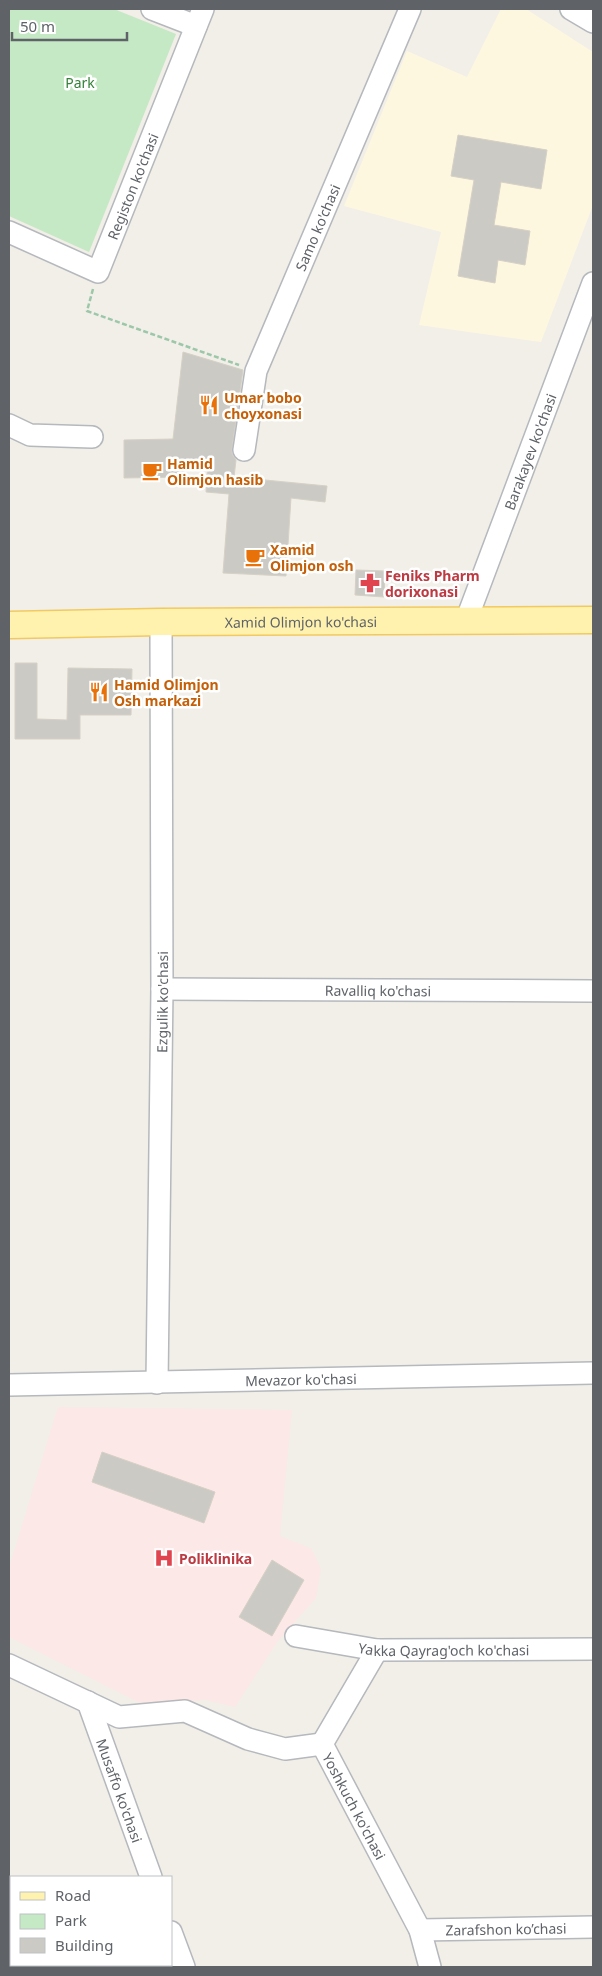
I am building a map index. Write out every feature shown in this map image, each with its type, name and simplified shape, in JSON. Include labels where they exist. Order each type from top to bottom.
[{"type":"main road","name":"Xamid Olimjon ko'chasi","points":[[9,625],[161,622],[593,620]]},
{"type":"street","points":[[152,9],[199,17]]},
{"type":"street","name":"Samo ko'chasi","points":[[244,450],[256,372],[410,9]]},
{"type":"street","points":[[571,9],[593,22]]},
{"type":"street","name":"Registon ko'chasi","points":[[98,272],[199,17]]},
{"type":"street","points":[[9,232],[98,272]]},
{"type":"street","name":"Barakayev ko'chasi","points":[[466,620],[593,283]]},
{"type":"street","points":[[9,425],[30,435],[92,437]]},
{"type":"street","name":"Ezgulik ko'chasi","points":[[156,1383],[162,989],[161,622]]},
{"type":"street","name":"Ravalliq ko'chasi","points":[[162,989],[593,991]]},
{"type":"street","name":"Mevazor ko'chasi","points":[[9,1385],[593,1374]]},
{"type":"street","name":"Yakka Qayrag'och ko'chasi","points":[[296,1636],[376,1650],[593,1649]]},
{"type":"street","name":"Yoshkuch ko'chasi","points":[[376,1650],[322,1744],[420,1930],[430,1967]]},
{"type":"street","points":[[9,1665],[119,1717],[185,1711],[248,1739],[285,1749],[322,1744]]},
{"type":"street","name":"Musaffo ko'chasi","points":[[88,1702],[151,1876]]},
{"type":"street","name":"Zarafshon ko’chasi","points":[[420,1930],[593,1927]]},
{"type":"street","points":[[172,1935],[184,1967]]},
{"type":"path","points":[[98,272],[87,312],[256,372]]},
{"type":"shaded area","points":[[501,9],[526,9],[593,52],[593,205],[541,342],[419,325],[441,232],[344,206],[407,51],[467,77]]},
{"type":"shaded area","name":"Poliklinika","points":[[58,1407],[292,1410],[280,1536],[312,1549],[321,1569],[316,1598],[278,1641],[235,1707],[206,1700],[142,1704],[9,1637],[9,1568]]},
{"type":"green space","name":"Park","points":[[9,9],[114,9],[176,34],[89,252],[9,216]]},
{"type":"building","points":[[458,135],[547,150],[541,189],[501,182],[494,225],[530,231],[525,265],[498,260],[495,283],[458,276],[474,180],[451,176]]},
{"type":"building","points":[[183,352],[243,370],[232,448],[232,454],[236,460],[234,477],[327,486],[325,502],[291,498],[286,576],[223,573],[229,494],[206,492],[208,460],[184,461],[184,477],[124,478],[124,440],[173,439]]},
{"type":"building","name":"Feniks Pharm dorixonasi","points":[[356,570],[385,571],[384,597],[355,595]]},
{"type":"building","name":"Hamid Olimjon Osh markazi","points":[[15,663],[37,663],[37,719],[67,720],[68,668],[132,669],[131,715],[80,715],[80,739],[15,739]]},
{"type":"building","points":[[102,1452],[215,1492],[204,1523],[92,1482]]},
{"type":"building","points":[[272,1560],[304,1580],[272,1636],[239,1617]]},
{"type":"place","name":"Umar bobo choyxonasi","points":[[209,405]]},
{"type":"place","name":"Hamid Olimjon hasib","points":[[152,471]]},
{"type":"place","name":"Xamid Olimjon osh","points":[[255,557]]},
{"type":"place","name":"Feniks Pharm dorixonasi","points":[[370,583]]},
{"type":"place","name":"Hamid Olimjon Osh markazi","points":[[99,692]]},
{"type":"place","name":"Poliklinika","points":[[164,1558]]}]
